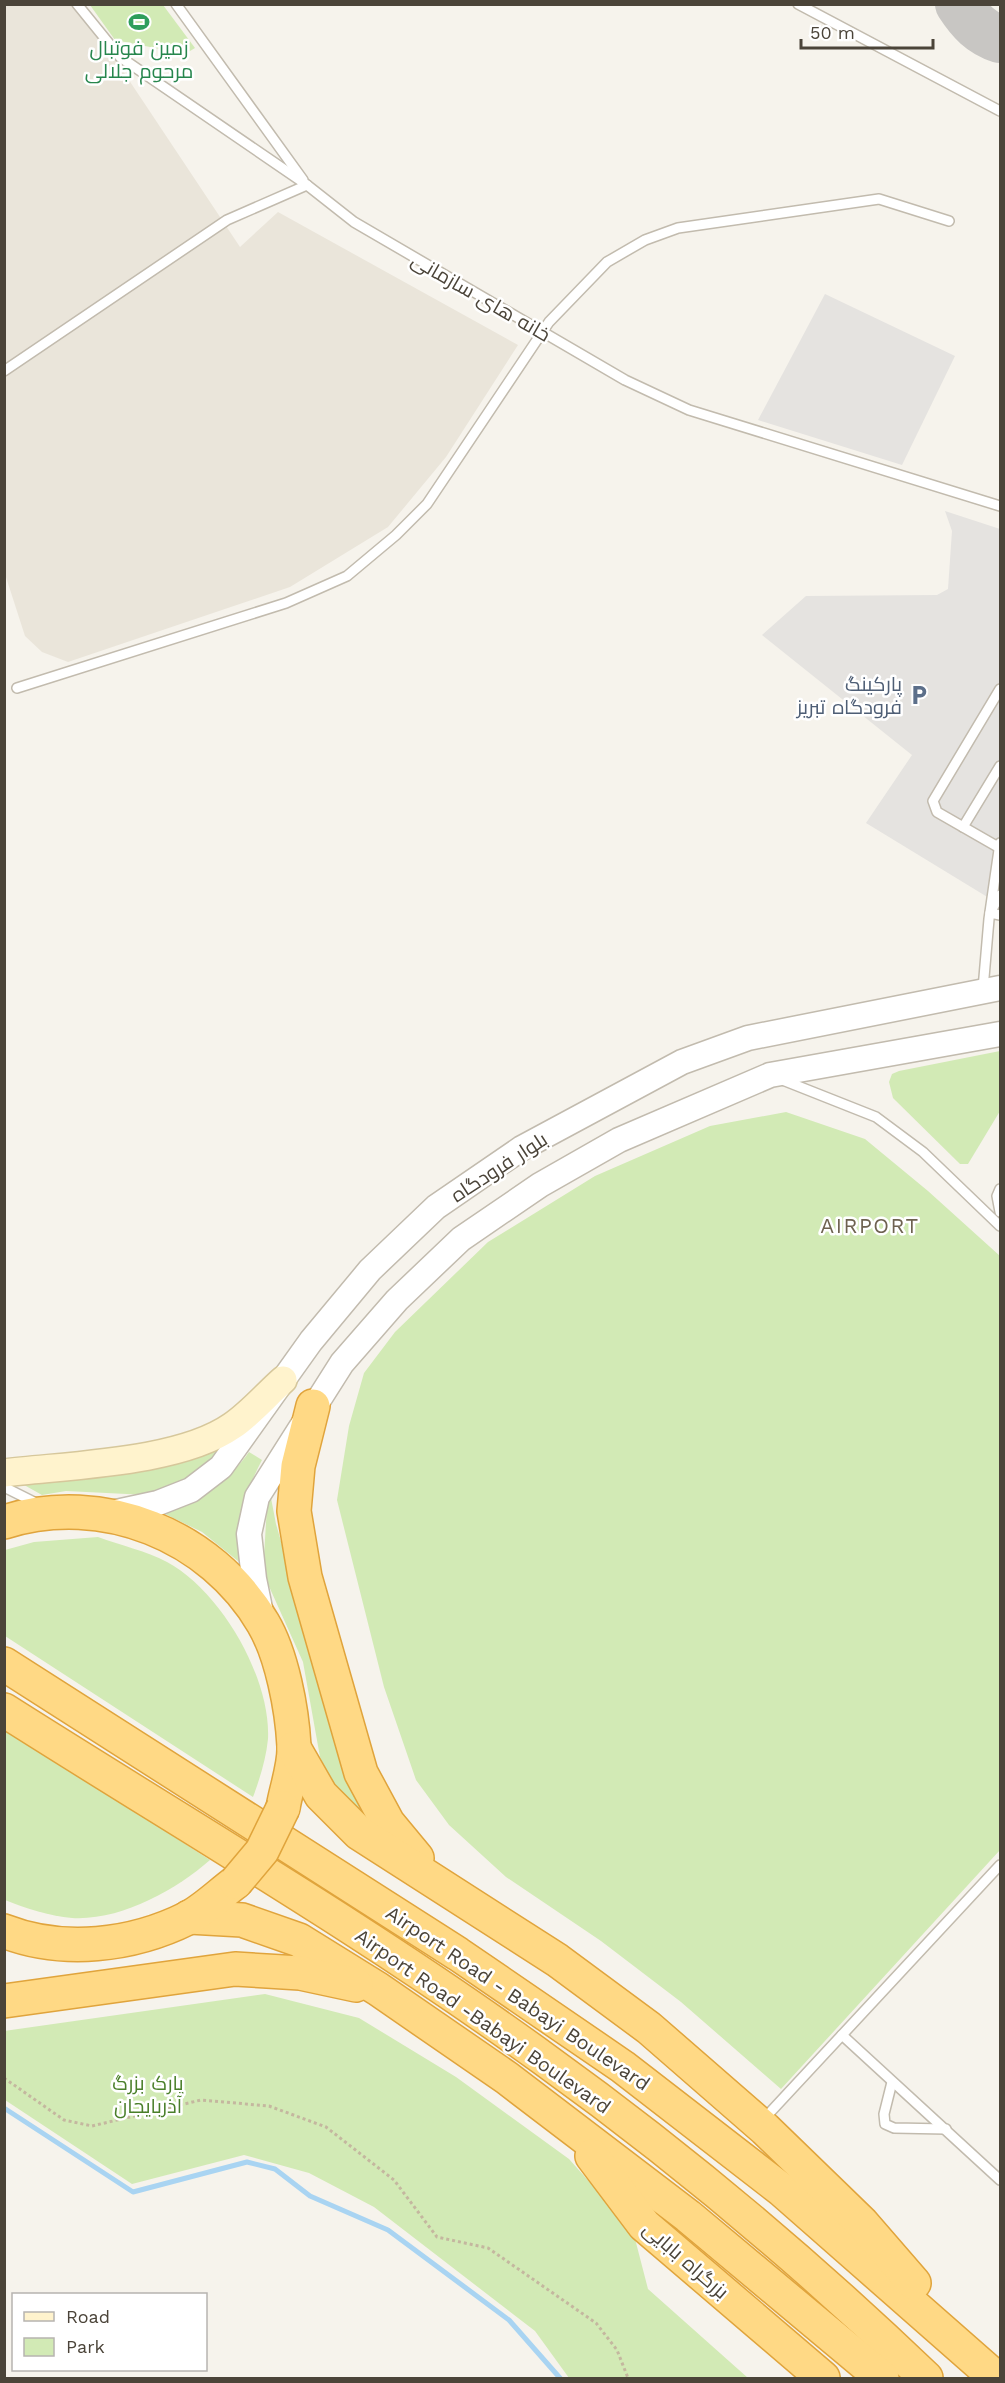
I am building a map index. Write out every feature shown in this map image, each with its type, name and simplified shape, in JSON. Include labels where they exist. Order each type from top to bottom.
[{"type":"highway","points":[[313,1406],[298,1466],[294,1511],[304,1577],[361,1773],[388,1823],[437,1883]]},
{"type":"highway","points":[[4,1522],[60,1512],[107,1514],[156,1528],[200,1553],[236,1585],[264,1624],[285,1681],[294,1748],[283,1808],[261,1851],[236,1882],[189,1917],[134,1938],[77,1945],[12,1939]]},
{"type":"highway","name":"Airport Road - Babayi Boulevard","points":[[4,1664],[458,1954],[623,2067],[782,2190],[997,2379]]},
{"type":"highway","name":"Airport Road -Babayi Boulevard","points":[[4,1710],[421,1974],[542,2058],[655,2142],[769,2234],[926,2379]]},
{"type":"highway","points":[[294,1748],[321,1795],[359,1833],[557,1960],[649,2028],[759,2124],[861,2223],[997,2379]]},
{"type":"highway","points":[[189,1917],[242,1920],[299,1940],[378,1989],[568,2124],[688,2216],[882,2379]]},
{"type":"highway","points":[[4,2001],[235,1969],[300,1973],[378,1989]]},
{"type":"highway","name":"بزرگراه بابایی","points":[[568,2124],[644,2225],[823,2379]]},
{"type":"main road","points":[[4,1473],[152,1455],[194,1446],[232,1426],[283,1380]]},
{"type":"street","name":"بلوار فرودگاه","points":[[107,1514],[158,1503],[191,1490],[221,1467],[311,1341],[370,1270],[436,1207],[522,1148],[682,1062],[748,1038],[991,990]]},
{"type":"street","name":"بلوار فرودگاه","points":[[264,1624],[254,1579],[249,1534],[257,1497],[342,1363],[397,1300],[461,1239],[540,1185],[619,1140],[770,1076],[1000,1034]]},
{"type":"lane","points":[[77,4],[120,57],[307,185]]},
{"type":"lane","points":[[176,4],[307,185]]},
{"type":"lane","points":[[798,4],[1000,111]]},
{"type":"lane","points":[[4,371],[227,220],[307,185]]},
{"type":"lane","name":"خانه های سازمانی","points":[[307,185],[354,222],[625,380],[689,410],[1000,506]]},
{"type":"lane","points":[[17,688],[286,603],[346,576],[396,536],[427,504],[549,322],[607,262],[645,240],[678,228],[879,199],[949,221]]},
{"type":"lane","points":[[991,990],[990,913],[999,845],[937,812],[933,801],[1000,689]]},
{"type":"lane","points":[[963,827],[1000,766]]},
{"type":"lane","points":[[990,913],[1000,895]]},
{"type":"lane","points":[[990,913],[1000,915]]},
{"type":"lane","points":[[770,1076],[876,1118],[923,1152],[1000,1226]]},
{"type":"lane","points":[[1000,1189],[997,1196],[1000,1212]]},
{"type":"lane","points":[[4,1487],[60,1512]]},
{"type":"lane","points":[[759,2124],[1000,1865]]},
{"type":"lane","points":[[842,2035],[1000,2181]]},
{"type":"lane","points":[[892,2082],[884,2114],[885,2124],[894,2128],[946,2129]]},
{"type":"path","points":[[4,2078],[64,2120],[92,2126],[201,2100],[269,2106],[326,2127],[394,2180],[437,2237],[488,2248],[596,2323],[617,2350],[628,2379]]},
{"type":"shaded area","points":[[4,5],[79,5],[240,247],[278,212],[518,345],[446,457],[388,527],[290,587],[68,662],[42,652],[25,636],[5,574]]},
{"type":"shaded area","points":[[825,294],[955,356],[902,465],[758,420]]},
{"type":"shaded area","name":"پارکینگ فرودگاه تبریز","points":[[945,511],[1000,529],[1000,879],[989,898],[866,823],[912,755],[762,635],[806,596],[937,595],[948,589],[952,531]]},
{"type":"green space","name":"زمین فوتبال مرحوم جلالی","points":[[90,5],[163,5],[195,48],[185,54],[115,40]]},
{"type":"green space","points":[[1000,1051],[1000,1111],[968,1164],[960,1164],[893,1098],[889,1082],[892,1074],[899,1071]]},
{"type":"green space","points":[[786,1112],[865,1139],[928,1191],[1000,1256],[1000,1850],[781,2089],[681,2002],[601,1941],[506,1877],[449,1825],[416,1780],[384,1687],[337,1500],[349,1426],[364,1373],[395,1332],[488,1242],[595,1176],[710,1126]]},
{"type":"green space","points":[[221,1448],[208,1463],[183,1481],[147,1495],[66,1491],[42,1495],[17,1481],[147,1469],[197,1457]]},
{"type":"green space","points":[[249,1452],[262,1460],[242,1511],[240,1550],[243,1565],[202,1532],[163,1513],[188,1503],[211,1489],[232,1472]]},
{"type":"green space","points":[[277,1480],[271,1498],[276,1524],[341,1751],[373,1823],[333,1784],[320,1757],[303,1662],[263,1573],[267,1506]]},
{"type":"green space","points":[[98,1537],[159,1558],[187,1575],[206,1593],[239,1638],[252,1664],[267,1715],[267,1746],[253,1797],[5,1636],[5,1550],[34,1542]]},
{"type":"green space","points":[[4,1727],[210,1860],[181,1882],[146,1901],[128,1909],[90,1918],[63,1917],[5,1900]]},
{"type":"green space","name":"پارک بزرگ آذربایجان","points":[[265,1994],[359,2018],[456,2077],[569,2159],[633,2231],[648,2289],[748,2378],[569,2378],[535,2331],[374,2207],[309,2173],[244,2155],[132,2184],[5,2100],[4,2031]]},
{"type":"waterway","points":[[4,2108],[133,2192],[247,2162],[275,2169],[310,2196],[388,2230],[509,2320],[560,2378]]},
{"type":"taxiway","points":[[959,4],[977,26],[1000,39]]},
{"type":"place","name":"زمین فوتبال مرحوم جلالی","points":[[139,22]]},
{"type":"place","name":"پارکینگ فرودگاه تبریز","points":[[919,695]]},
{"type":"district","name":"AIRPORT","points":[[870,1225]]}]
